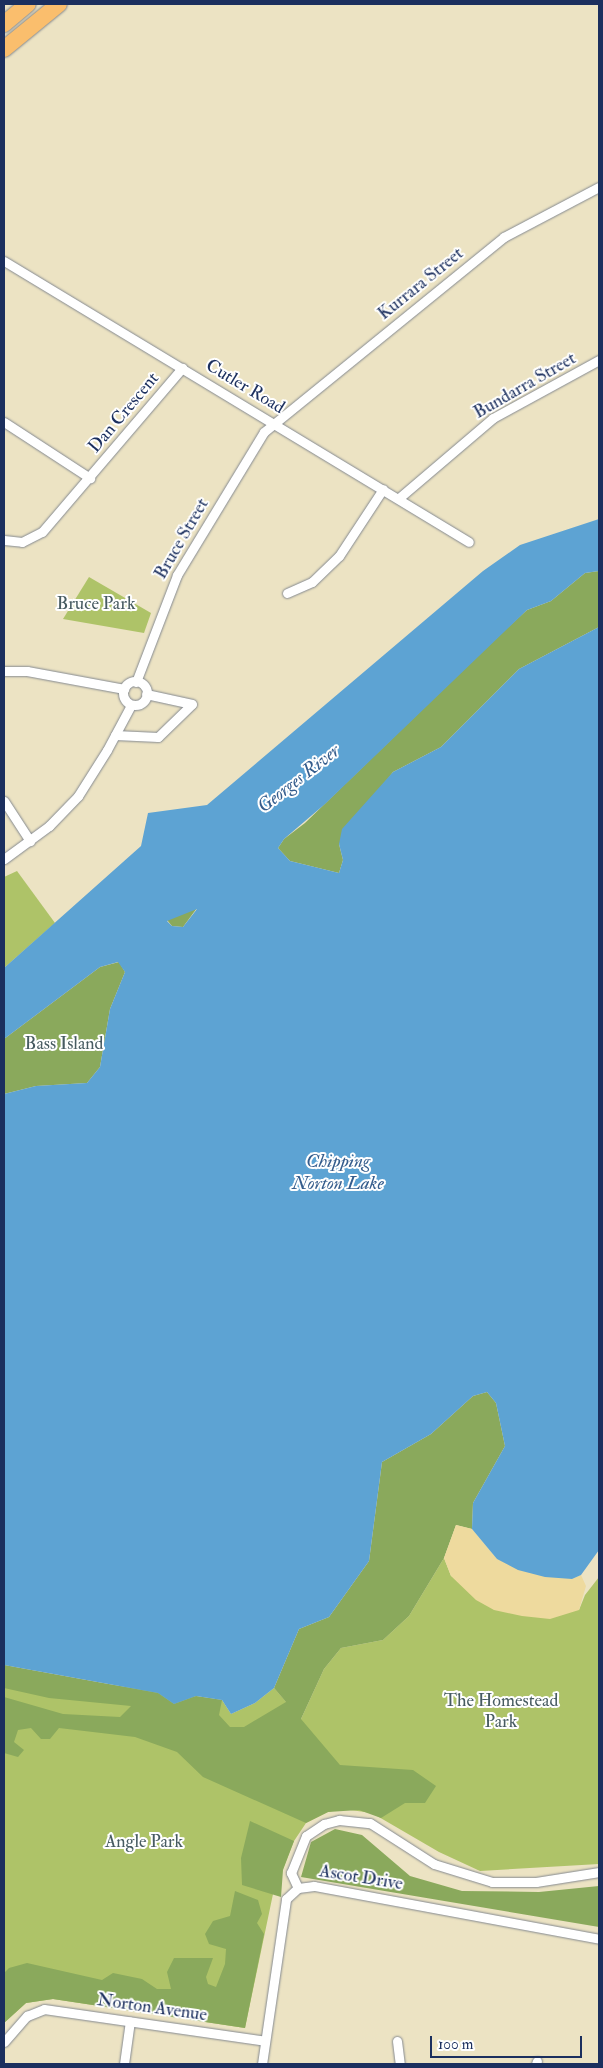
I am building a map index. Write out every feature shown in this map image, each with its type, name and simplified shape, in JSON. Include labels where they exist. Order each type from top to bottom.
[{"type":"highway","points":[[4,24],[28,4]]},
{"type":"highway","points":[[4,49],[59,4]]},
{"type":"street","name":"Kurrara Street","points":[[275,424],[504,237],[599,187]]},
{"type":"street","name":"Cutler Road","points":[[4,261],[469,542]]},
{"type":"street","name":"Bundarra Street","points":[[399,498],[493,418],[599,360]]},
{"type":"street","name":"Dan Crescent","points":[[4,540],[22,542],[39,534],[90,478],[182,368]]},
{"type":"street","name":"Dan Crescent","points":[[4,422],[90,478]]},
{"type":"street","name":"Bruce Street","points":[[136,682],[178,575],[258,441],[275,424]]},
{"type":"street","points":[[287,593],[312,582],[339,556],[383,489]]},
{"type":"street","points":[[4,671],[28,671],[124,689],[136,682],[142,685],[146,694],[142,703],[131,705]]},
{"type":"street","points":[[124,689],[125,700],[131,705]]},
{"type":"street","points":[[116,736],[158,737],[192,704],[146,694]]},
{"type":"street","points":[[4,859],[30,841],[78,796],[116,736],[131,705]]},
{"type":"street","points":[[4,801],[30,841]]},
{"type":"street","points":[[298,1888],[291,1873],[306,1836],[324,1824],[339,1820],[370,1823],[434,1864],[492,1882],[536,1882],[599,1872]]},
{"type":"street","name":"Ascot Drive","points":[[262,2064],[286,1899],[298,1888],[314,1886],[599,1939]]},
{"type":"street","name":"Norton Avenue","points":[[4,2042],[35,2010],[265,2041]]},
{"type":"street","points":[[124,2064],[130,2022]]},
{"type":"street","points":[[396,2041],[400,2064]]},
{"type":"green space","points":[[599,571],[599,627],[519,669],[441,747],[393,772],[339,844],[343,860],[339,873],[290,861],[278,848],[284,839],[305,823],[527,610],[551,601],[585,573]]},
{"type":"green space","name":"Bruce Park","points":[[89,577],[151,613],[144,633],[63,619]]},
{"type":"green space","points":[[17,871],[55,923],[4,968],[4,877]]},
{"type":"green space","points":[[197,908],[183,927],[172,926],[167,920]]},
{"type":"green space","name":"Bass Island","points":[[119,962],[125,972],[110,1009],[100,1067],[87,1083],[36,1086],[4,1094],[4,1039],[100,967]]},
{"type":"green space","points":[[487,1392],[496,1403],[505,1446],[473,1503],[472,1529],[456,1525],[444,1558],[409,1616],[383,1640],[341,1648],[324,1669],[301,1719],[340,1765],[413,1770],[436,1786],[425,1803],[405,1803],[381,1818],[359,1810],[328,1812],[306,1823],[203,1777],[177,1752],[135,1737],[59,1728],[50,1739],[41,1739],[31,1728],[18,1730],[14,1742],[24,1750],[18,1757],[4,1753],[4,1697],[63,1714],[120,1717],[131,1706],[49,1698],[4,1688],[4,1665],[158,1693],[174,1704],[196,1696],[222,1700],[219,1715],[230,1727],[244,1727],[286,1702],[274,1688],[299,1629],[329,1617],[369,1561],[382,1462],[431,1434],[473,1396]]},
{"type":"green space","name":"Angle Park","points":[[444,1558],[451,1576],[579,1610],[585,1595],[599,1577],[599,1864],[480,1871],[439,1852],[372,1813],[343,1809],[328,1812],[306,1823],[294,1841],[273,1894],[245,2028],[53,1999],[26,2003],[4,2023],[4,1665],[61,1678],[222,1700],[231,1714],[255,1703],[274,1688],[301,1719],[324,1669],[341,1648],[383,1640],[409,1616]]},
{"type":"green space","points":[[250,1821],[294,1841],[283,1870],[281,1897],[242,1885],[241,1858]]},
{"type":"green space","points":[[335,1829],[362,1835],[410,1876],[462,1891],[539,1892],[599,1886],[599,1927],[301,1877],[311,1842]]},
{"type":"green space","points":[[235,1891],[258,1900],[262,1914],[257,1923],[264,1934],[245,2028],[53,1999],[26,2003],[4,2023],[4,1973],[9,1968],[27,1963],[102,1980],[113,1973],[142,1979],[157,1989],[171,1989],[167,1972],[174,1958],[213,1958],[206,1977],[208,1984],[216,1987],[225,1964],[226,1949],[209,1944],[205,1934],[213,1921],[230,1916]]},
{"type":"sand","points":[[456,1525],[472,1529],[497,1559],[572,1579],[581,1575],[586,1586],[579,1610],[550,1619],[494,1610],[476,1600],[451,1576],[444,1558]]},
{"type":"water","name":"Chipping Norton Lake","points":[[599,519],[599,571],[585,573],[551,601],[527,610],[325,804],[284,839],[278,848],[290,861],[339,873],[343,860],[339,844],[342,829],[393,772],[441,747],[519,669],[599,627],[599,1550],[581,1575],[572,1579],[545,1577],[518,1570],[497,1559],[472,1529],[473,1503],[505,1446],[496,1403],[487,1392],[473,1396],[431,1434],[382,1462],[369,1561],[329,1617],[299,1629],[274,1688],[255,1703],[231,1714],[222,1700],[196,1696],[174,1704],[158,1693],[4,1665],[4,1094],[36,1086],[87,1083],[100,1067],[110,1009],[125,972],[118,962],[100,967],[4,1039],[4,968],[141,846],[148,813],[207,805],[483,571],[520,545]],"holes":[[[197,909],[183,927],[172,926],[167,921]]]},
{"type":"water label","name":"Georges River","points":[[299,779]]},
{"type":"park label","name":"The Homestead Park","points":[[501,1712]]}]
